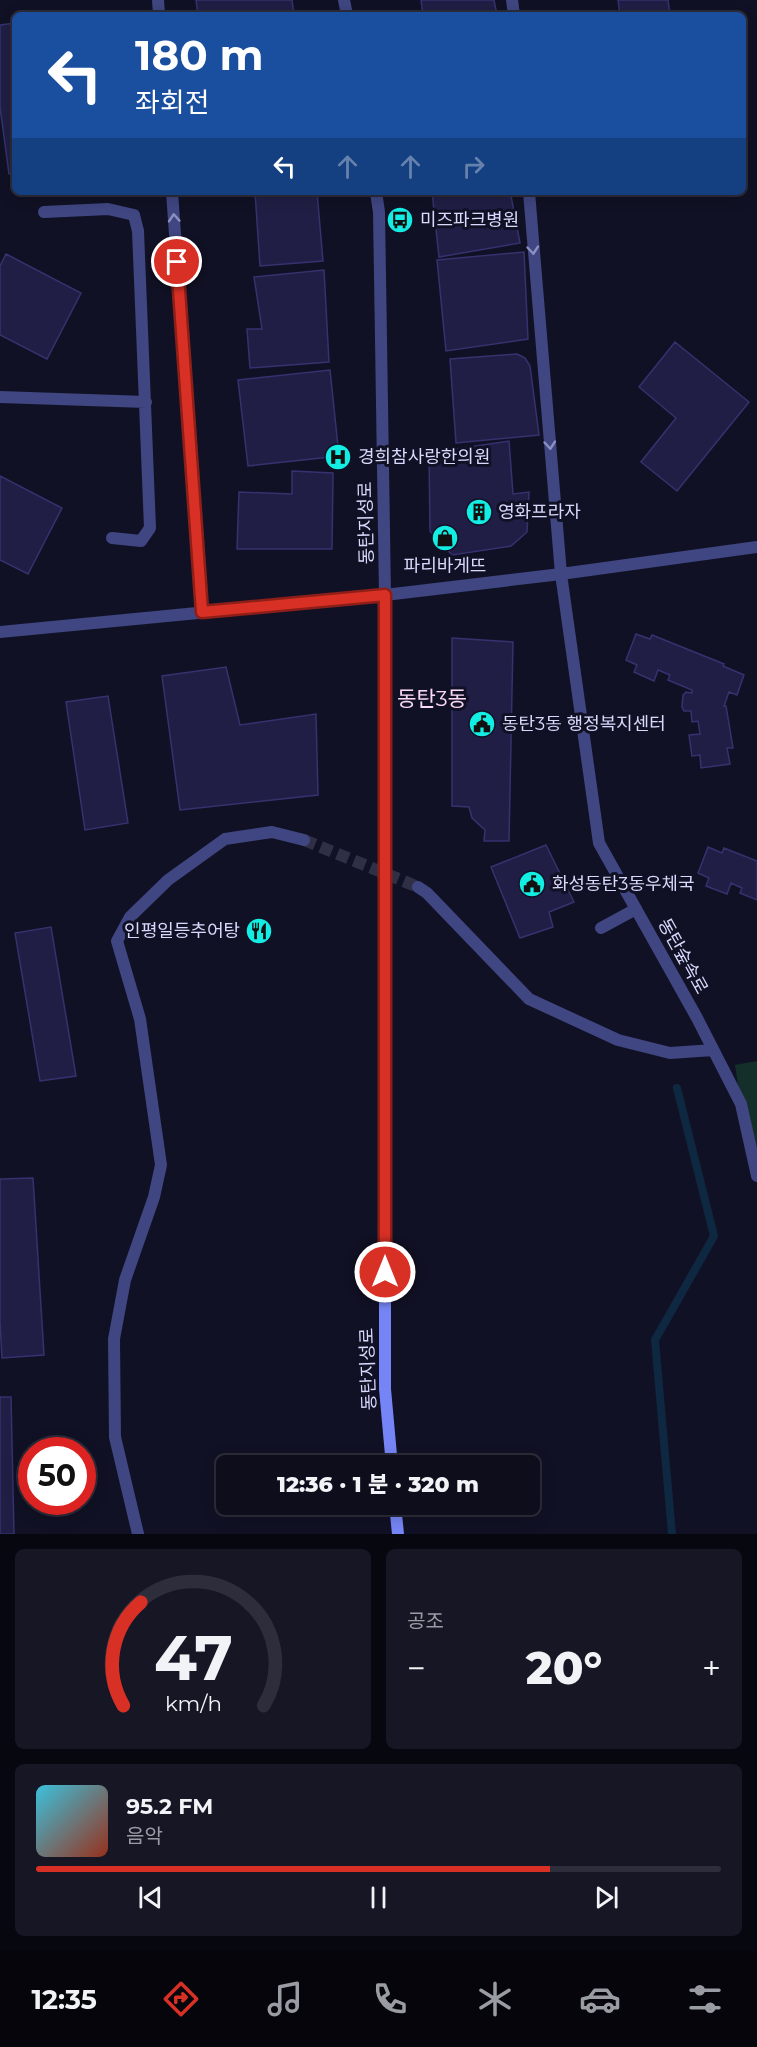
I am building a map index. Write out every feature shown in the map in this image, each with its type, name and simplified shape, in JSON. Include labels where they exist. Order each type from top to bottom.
[{"type":"main road","name":"동탄지성로","points":[[385,595],[385,1389],[391,1455]]},
{"type":"main road","points":[[396,1515],[398,1534]]},
{"type":"street","points":[[172,195],[202,612]]},
{"type":"street","name":"동탄지성로","points":[[376,195],[379,212],[385,595]]},
{"type":"street","name":"동탄숲속로","points":[[529,195],[561,574],[599,843],[741,1104],[757,1176]]},
{"type":"street","points":[[44,212],[108,209],[134,215],[138,231],[150,528],[141,541],[112,538]]},
{"type":"street","points":[[0,397],[146,402]]},
{"type":"street","points":[[0,632],[385,595],[757,547]]},
{"type":"street","points":[[138,1534],[115,1437],[114,1339],[125,1280],[154,1197],[161,1165],[140,1019],[117,941],[130,917],[168,880],[225,839],[272,832],[304,840]]},
{"type":"street","points":[[418,887],[427,893],[529,999],[618,1040],[670,1053],[713,1050]]},
{"type":"street","points":[[601,928],[636,909]]},
{"type":"green space","points":[[757,1061],[757,1156],[741,1104],[735,1065]]},
{"type":"building","points":[[196,0],[292,0],[294,12],[198,12]]},
{"type":"building","points":[[421,0],[494,0],[496,12],[423,12]]},
{"type":"building","points":[[618,0],[668,0],[670,12],[620,12]]},
{"type":"building","points":[[12,23],[12,174],[9,174],[0,107],[0,25]]},
{"type":"building","points":[[255,195],[317,195],[323,261],[260,266]]},
{"type":"building","points":[[432,195],[516,195],[511,196],[520,243],[439,257]]},
{"type":"building","points":[[524,252],[528,339],[446,351],[437,260]]},
{"type":"building","points":[[6,254],[81,293],[47,359],[0,335],[0,266]]},
{"type":"building","points":[[324,270],[329,362],[250,368],[247,329],[262,329],[254,277]]},
{"type":"building","points":[[675,342],[749,402],[677,491],[641,462],[676,418],[639,387]]},
{"type":"building","points":[[517,354],[525,358],[530,366],[539,435],[456,443],[450,359]]},
{"type":"building","points":[[330,370],[339,456],[248,466],[238,380]]},
{"type":"building","name":"영화프라자","points":[[509,441],[513,494],[529,492],[527,532],[511,546],[452,555],[430,531],[429,453]]},
{"type":"building","points":[[292,471],[333,473],[332,549],[237,549],[239,492],[292,494]]},
{"type":"building","points":[[0,476],[62,508],[28,574],[0,560]]},
{"type":"building","points":[[636,634],[650,639],[652,635],[724,664],[723,666],[744,675],[737,695],[729,692],[724,706],[726,706],[733,748],[727,748],[730,764],[701,768],[700,755],[692,756],[689,735],[700,734],[698,721],[692,722],[691,711],[684,711],[682,707],[683,695],[686,692],[692,693],[692,690],[668,680],[670,675],[658,670],[654,681],[634,672],[637,665],[626,660]]},
{"type":"building","name":"동탄3동 행정복지센터","points":[[452,638],[513,642],[509,841],[484,841],[485,830],[472,818],[469,807],[452,806]]},
{"type":"building","points":[[226,667],[240,725],[316,714],[318,795],[180,810],[162,676]]},
{"type":"building","points":[[108,696],[128,823],[85,830],[66,702]]},
{"type":"building","name":"화성동탄3동우체국","points":[[546,845],[574,902],[549,912],[553,927],[520,938],[491,867]]},
{"type":"building","points":[[708,847],[722,853],[724,848],[757,861],[757,900],[740,893],[742,888],[731,883],[727,894],[706,886],[709,878],[698,873]]},
{"type":"building","points":[[51,927],[76,1076],[40,1081],[15,933]]},
{"type":"building","points":[[33,1178],[44,1355],[2,1358],[0,1179]]},
{"type":"building","points":[[0,1397],[11,1397],[14,1534],[0,1534]]},
{"type":"waterway","points":[[672,1534],[655,1340],[714,1236],[677,1088]]},
{"type":"tunnel","points":[[304,840],[418,887]]},
{"type":"place","name":"미즈파크병원","points":[[400,220]]},
{"type":"place","name":"경희참사랑한의원","points":[[338,457]]},
{"type":"place","name":"영화프라자","points":[[479,512]]},
{"type":"place","name":"파리바게뜨","points":[[445,538]]},
{"type":"place","name":"동탄3동 행정복지센터","points":[[482,724]]},
{"type":"place","name":"화성동탄3동우체국","points":[[532,884]]},
{"type":"place","name":"인평일등추어탕","points":[[259,931]]},
{"type":"district","name":"동탄3동","points":[[432,698]]},
{"type":"route","points":[[177,262],[202,612],[385,595],[385,1272]]}]
